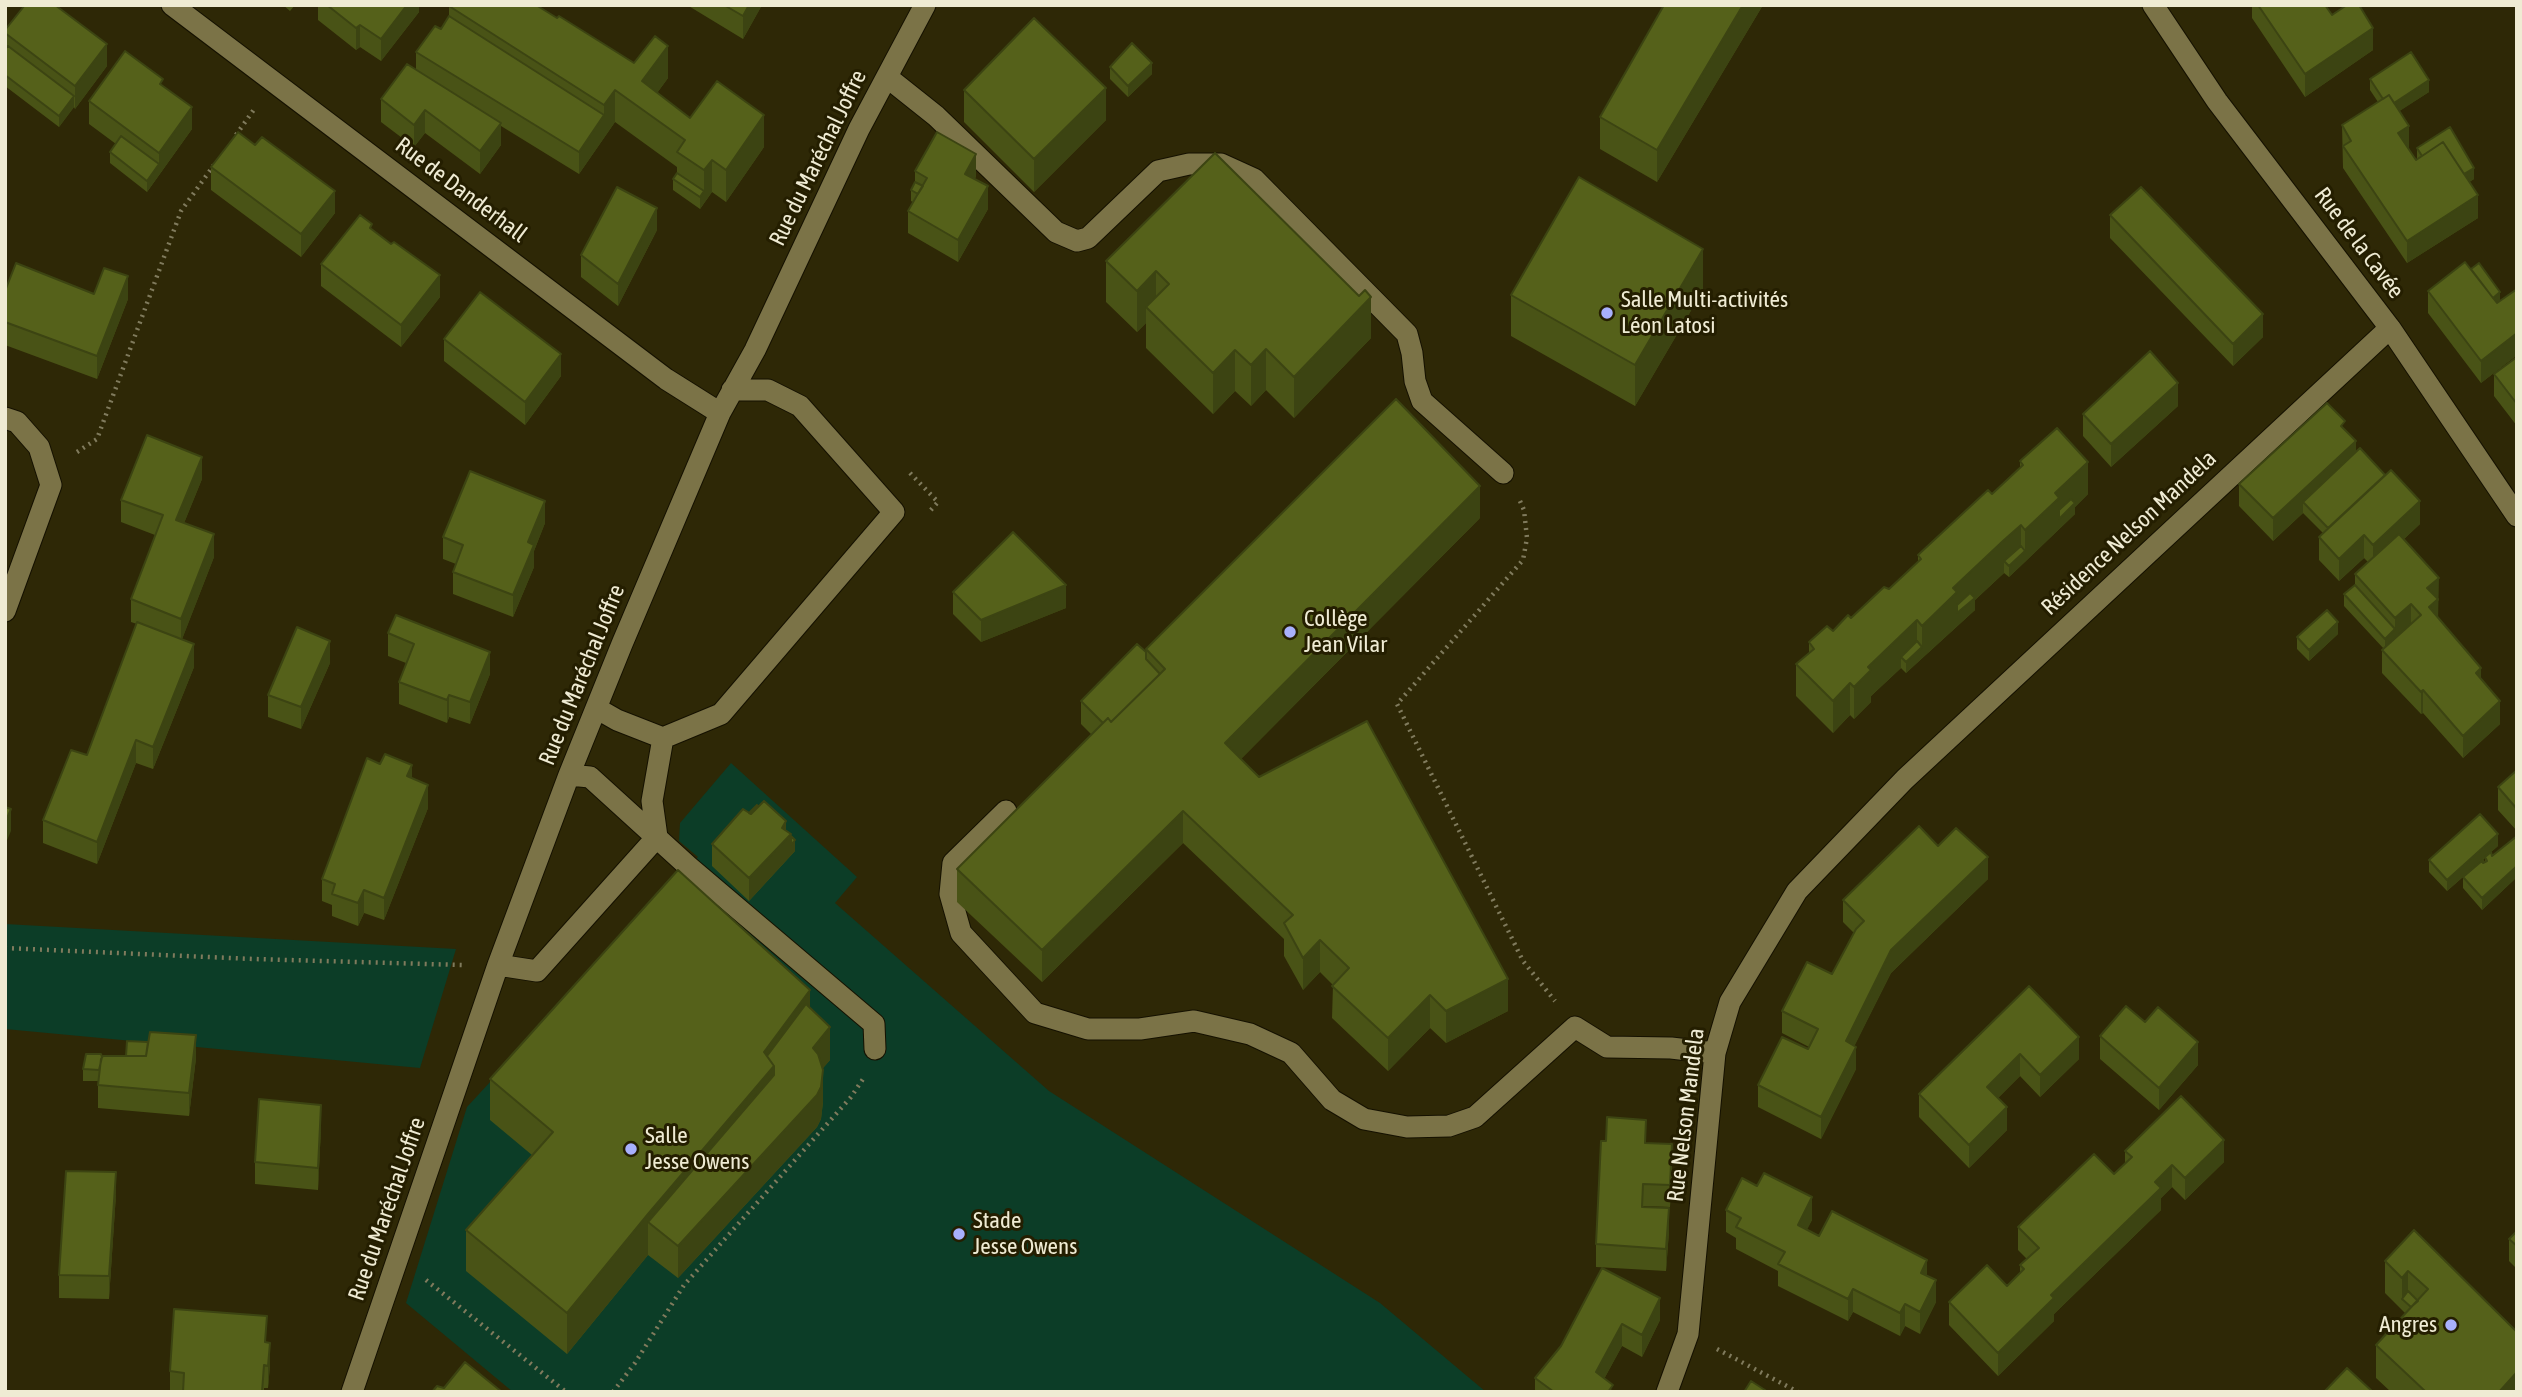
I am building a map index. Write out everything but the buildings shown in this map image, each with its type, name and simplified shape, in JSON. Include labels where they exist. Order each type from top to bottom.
[{"type":"street","name":"Rue de Danderhall","points":[[172,5],[666,379],[720,413]]},
{"type":"street","name":"Rue du Maréchal Joffre","points":[[352,1392],[498,965],[596,708],[720,413],[754,350],[859,129],[925,5]]},
{"type":"street","name":"Rue de la Cavée","points":[[2153,5],[2217,101],[2390,328],[2517,516]]},
{"type":"street","points":[[887,77],[936,116],[1056,232],[1077,241],[1088,238],[1158,171],[1189,164],[1221,164],[1254,179],[1407,334],[1415,381],[1422,401],[1503,473]]},
{"type":"street","name":"Résidence Nelson Mandela","points":[[1905,779],[2390,328]]},
{"type":"street","points":[[596,708],[617,720],[663,738],[721,714],[894,512],[800,406],[768,390],[732,390]]},
{"type":"street","points":[[5,418],[17,422],[39,447],[51,485],[5,611]]},
{"type":"street","points":[[498,965],[537,971],[657,837],[652,801],[663,738]]},
{"type":"street","points":[[569,775],[590,777],[874,1024],[875,1049]]},
{"type":"street","name":"Rue Nelson Mandela","points":[[1667,1392],[1688,1334],[1715,1053],[1730,1002],[1797,891],[1905,779]]},
{"type":"street","points":[[1006,811],[953,863],[950,894],[961,933],[1035,1013],[1088,1029],[1140,1029],[1194,1021],[1250,1034],[1291,1053],[1332,1100],[1363,1119],[1407,1127],[1449,1126],[1475,1116],[1575,1027],[1607,1047],[1671,1048],[1715,1053]]},
{"type":"path","points":[[235,136],[274,82]]},
{"type":"path","points":[[46,470],[97,439],[181,211],[219,158]]},
{"type":"path","points":[[1503,473],[1524,510],[1527,538],[1522,560],[1397,704],[1523,961],[1575,1027]]},
{"type":"path","points":[[5,948],[253,959],[498,965]]},
{"type":"path","points":[[613,1392],[635,1363],[684,1284],[851,1097],[874,1064],[875,1049]]},
{"type":"path","points":[[398,1258],[566,1392]]},
{"type":"path","points":[[1688,1334],[1798,1392]]},
{"type":"green space","points":[[731,763],[857,877],[835,903],[1049,1091],[1380,1303],[1486,1392],[513,1392],[406,1303],[467,1107],[698,857],[679,841],[680,823]]},
{"type":"green space","points":[[5,924],[456,949],[420,1068],[5,1029]]},
{"type":"place","name":"Salle Multi-activités Léon Latosi","points":[[1607,313]]},
{"type":"place","name":"Collège Jean Vilar","points":[[1290,632]]},
{"type":"place","name":"Salle Jesse Owens","points":[[631,1149]]},
{"type":"place","name":"Stade Jesse Owens","points":[[959,1234]]},
{"type":"place","name":"Angres","points":[[2451,1325]]}]
